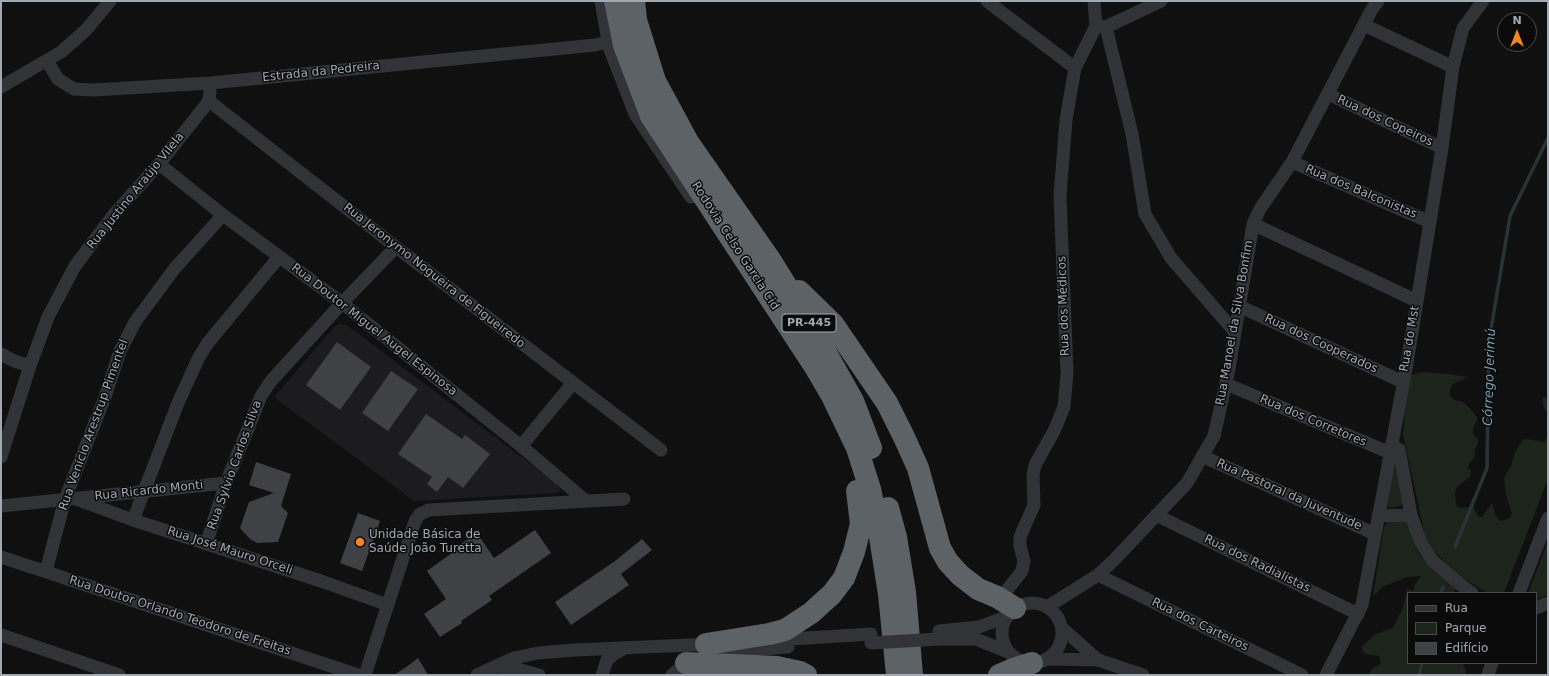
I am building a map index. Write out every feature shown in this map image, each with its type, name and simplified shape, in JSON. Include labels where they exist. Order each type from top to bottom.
[{"type":"highway","name":"Rodovia Celso Garcia Cid","points":[[615,1],[624,45],[651,116],[832,396],[856,448],[870,489],[880,537],[889,594],[897,675]]},
{"type":"highway","name":"Rodovia Celso Garcia Cid","points":[[634,1],[636,20],[655,80],[688,142],[771,260],[853,401],[871,445],[896,537],[905,592],[912,675]]},
{"type":"highway","points":[[771,260],[833,324],[887,403],[918,468],[940,548],[948,562],[960,575],[978,589],[1008,608]]},
{"type":"highway","points":[[706,644],[769,634],[784,630],[811,613],[832,594],[844,578],[854,552],[861,524],[857,490],[814,367]]},
{"type":"highway","points":[[999,675],[1040,661]]},
{"type":"highway","points":[[679,669],[777,667],[794,670],[806,675]]},
{"type":"street","points":[[1,87],[61,52],[86,30],[110,1]]},
{"type":"street","points":[[601,1],[608,42],[635,114],[704,217],[719,221]]},
{"type":"street","points":[[987,1],[1075,68]]},
{"type":"street","points":[[1094,1],[1132,134],[1145,214],[1171,258],[1236,332]]},
{"type":"street","points":[[1101,26],[1160,1]]},
{"type":"street","name":"Rua Manoel da Silva Bonfim","points":[[1046,606],[1098,575],[1114,560],[1187,483],[1214,436],[1236,332],[1253,224],[1260,209],[1292,162],[1378,1]]},
{"type":"street","name":"Rua do Mst","points":[[1326,675],[1362,605],[1378,516],[1395,455],[1394,430],[1430,222],[1453,68],[1463,28],[1483,1]]},
{"type":"street","points":[[1364,25],[1453,68]]},
{"type":"street","name":"Rua dos Médicos","points":[[1008,608],[1022,571],[1024,561],[1020,546],[1020,537],[1034,505],[1033,475],[1035,465],[1054,431],[1064,407],[1067,373],[1060,196],[1066,120],[1075,68],[1101,26]]},
{"type":"street","name":"Estrada da Pedreira","points":[[47,61],[58,79],[74,89],[93,90],[211,82],[608,42]]},
{"type":"street","points":[[209,101],[211,82]]},
{"type":"street","name":"Rua dos Copeiros","points":[[1328,94],[1442,148]]},
{"type":"street","name":"Rua Justino Araújo Vilela","points":[[1,457],[30,366],[48,317],[75,266],[114,213],[159,164],[209,101]]},
{"type":"street","name":"Rua Jeronymo Nogueira de Figueiredo","points":[[209,101],[396,247],[661,450]]},
{"type":"street","name":"Rua dos Balconistas","points":[[1292,162],[1430,222]]},
{"type":"street","name":"Rua Doutor Miguel Augel Espinosa","points":[[159,164],[223,215],[342,303],[521,446],[586,501]]},
{"type":"street","name":"Rua Venício Arestrup Pimentel","points":[[46,571],[120,351],[135,322],[175,268],[223,215]]},
{"type":"street","points":[[1253,224],[1417,301]]},
{"type":"street","name":"Rua Sylvio Carlos Silva","points":[[206,544],[226,483],[260,396],[271,381],[342,303],[396,247]]},
{"type":"street","points":[[133,520],[181,395],[198,359],[207,344],[279,257]]},
{"type":"street","name":"Rua dos Cooperados","points":[[1239,306],[1403,382]]},
{"type":"street","points":[[1,354],[14,361],[30,366]]},
{"type":"street","points":[[521,446],[573,383]]},
{"type":"street","name":"Rua dos Corretores","points":[[1226,384],[1395,455]]},
{"type":"street","points":[[1395,455],[1411,515],[1421,543],[1433,561],[1461,586],[1470,592]]},
{"type":"street","name":"Rua Pastoral da Juventude","points":[[1202,456],[1375,534]]},
{"type":"street","name":"Rua Ricardo Monti","points":[[1,506],[226,483]]},
{"type":"street","name":"Rua José Mauro Orceli","points":[[69,499],[388,604]]},
{"type":"street","points":[[365,675],[415,520],[420,514],[429,510],[624,500]]},
{"type":"street","name":"Rua dos Radialistas","points":[[1156,515],[1358,614]]},
{"type":"street","points":[[1378,516],[1411,515]]},
{"type":"street","points":[[1519,592],[1548,518]]},
{"type":"street","name":"Rua Doutor Orlando Teodoro de Freitas","points":[[1,557],[358,675]]},
{"type":"street","name":"Rua dos Carteiros","points":[[1098,575],[1302,675]]},
{"type":"street","points":[[939,635],[979,627],[1008,608],[1032,603],[1046,606],[1058,616],[1062,628],[1062,637],[1060,646],[1055,653],[1040,661]]},
{"type":"street","points":[[1537,608],[1548,603]]},
{"type":"street","points":[[1008,608],[1002,630],[1002,638],[1008,652]]},
{"type":"street","points":[[1062,628],[1098,660]]},
{"type":"street","points":[[1,635],[119,675]]},
{"type":"street","points":[[478,675],[514,658],[538,653],[627,647],[939,635],[976,639],[1008,652],[1019,660],[1098,660],[1143,675]]},
{"type":"street","points":[[679,669],[701,656],[716,652],[871,638]]},
{"type":"street","points":[[602,675],[607,660],[614,654],[627,647]]},
{"type":"street","points":[[1488,675],[1492,664]]},
{"type":"street","points":[[494,667],[517,669],[539,675]]},
{"type":"shaded area","points":[[340,324],[346,325],[355,331],[557,484],[560,491],[557,493],[414,501],[274,397],[335,326]]},
{"type":"green space","points":[[1422,372],[1467,377],[1453,384],[1450,389],[1450,396],[1468,406],[1477,417],[1477,421],[1473,427],[1474,435],[1478,439],[1475,449],[1475,457],[1469,464],[1468,468],[1471,471],[1470,477],[1457,487],[1455,492],[1456,505],[1459,508],[1469,507],[1471,504],[1479,517],[1482,517],[1492,503],[1495,514],[1500,521],[1510,518],[1512,514],[1506,495],[1504,477],[1511,466],[1515,452],[1523,440],[1527,439],[1544,442],[1548,435],[1548,479],[1504,592],[1485,592],[1461,577],[1429,545],[1425,536],[1403,434],[1408,379],[1411,375]]},
{"type":"green space","points":[[1543,397],[1548,398],[1548,414],[1543,406]]},
{"type":"green space","points":[[1395,463],[1403,505],[1390,508],[1387,506],[1393,464]]},
{"type":"green space","points":[[1391,521],[1406,521],[1408,523],[1416,549],[1429,565],[1455,588],[1455,592],[1407,592],[1407,664],[1463,664],[1466,675],[1368,675],[1372,669],[1381,664],[1379,656],[1365,654],[1361,647],[1376,634],[1393,628],[1403,608],[1407,590],[1413,590],[1421,576],[1408,577],[1384,586],[1373,596],[1384,527]]},
{"type":"green space","points":[[1548,541],[1548,595],[1537,600],[1537,592],[1528,592]]},
{"type":"building","points":[[337,342],[371,367],[340,410],[306,385]]},
{"type":"building","points":[[391,371],[418,389],[388,431],[362,413]]},
{"type":"building","points":[[426,414],[462,439],[465,435],[490,454],[463,488],[448,477],[437,492],[427,484],[432,477],[398,454]]},
{"type":"building","points":[[256,462],[291,474],[281,506],[288,513],[278,542],[257,543],[250,539],[240,528],[249,502],[274,493],[249,485]]},
{"type":"building","name":"Unidade Básica de Saúde João Turetta","points":[[358,513],[380,521],[362,571],[340,563]]},
{"type":"building","points":[[535,530],[551,553],[489,596],[492,600],[461,621],[462,623],[440,637],[424,614],[446,599],[427,571],[456,550],[455,548],[477,533],[494,558]]},
{"type":"building","points":[[642,539],[652,550],[621,574],[629,585],[571,625],[555,602],[615,561]]},
{"type":"building","points":[[418,658],[428,675],[394,675],[409,665]]},
{"type":"waterway","name":"Córrego Jerimú","points":[[1455,547],[1487,468],[1489,341],[1510,216],[1548,138]]},
{"type":"waterway","name":"Córrego Jerimú","points":[[1441,592],[1443,587]]},
{"type":"waterway","name":"Córrego Jerimú","points":[[1419,675],[1422,664]]},
{"type":"place","name":"Unidade Básica de Saúde João Turetta","points":[[360,542]]}]
